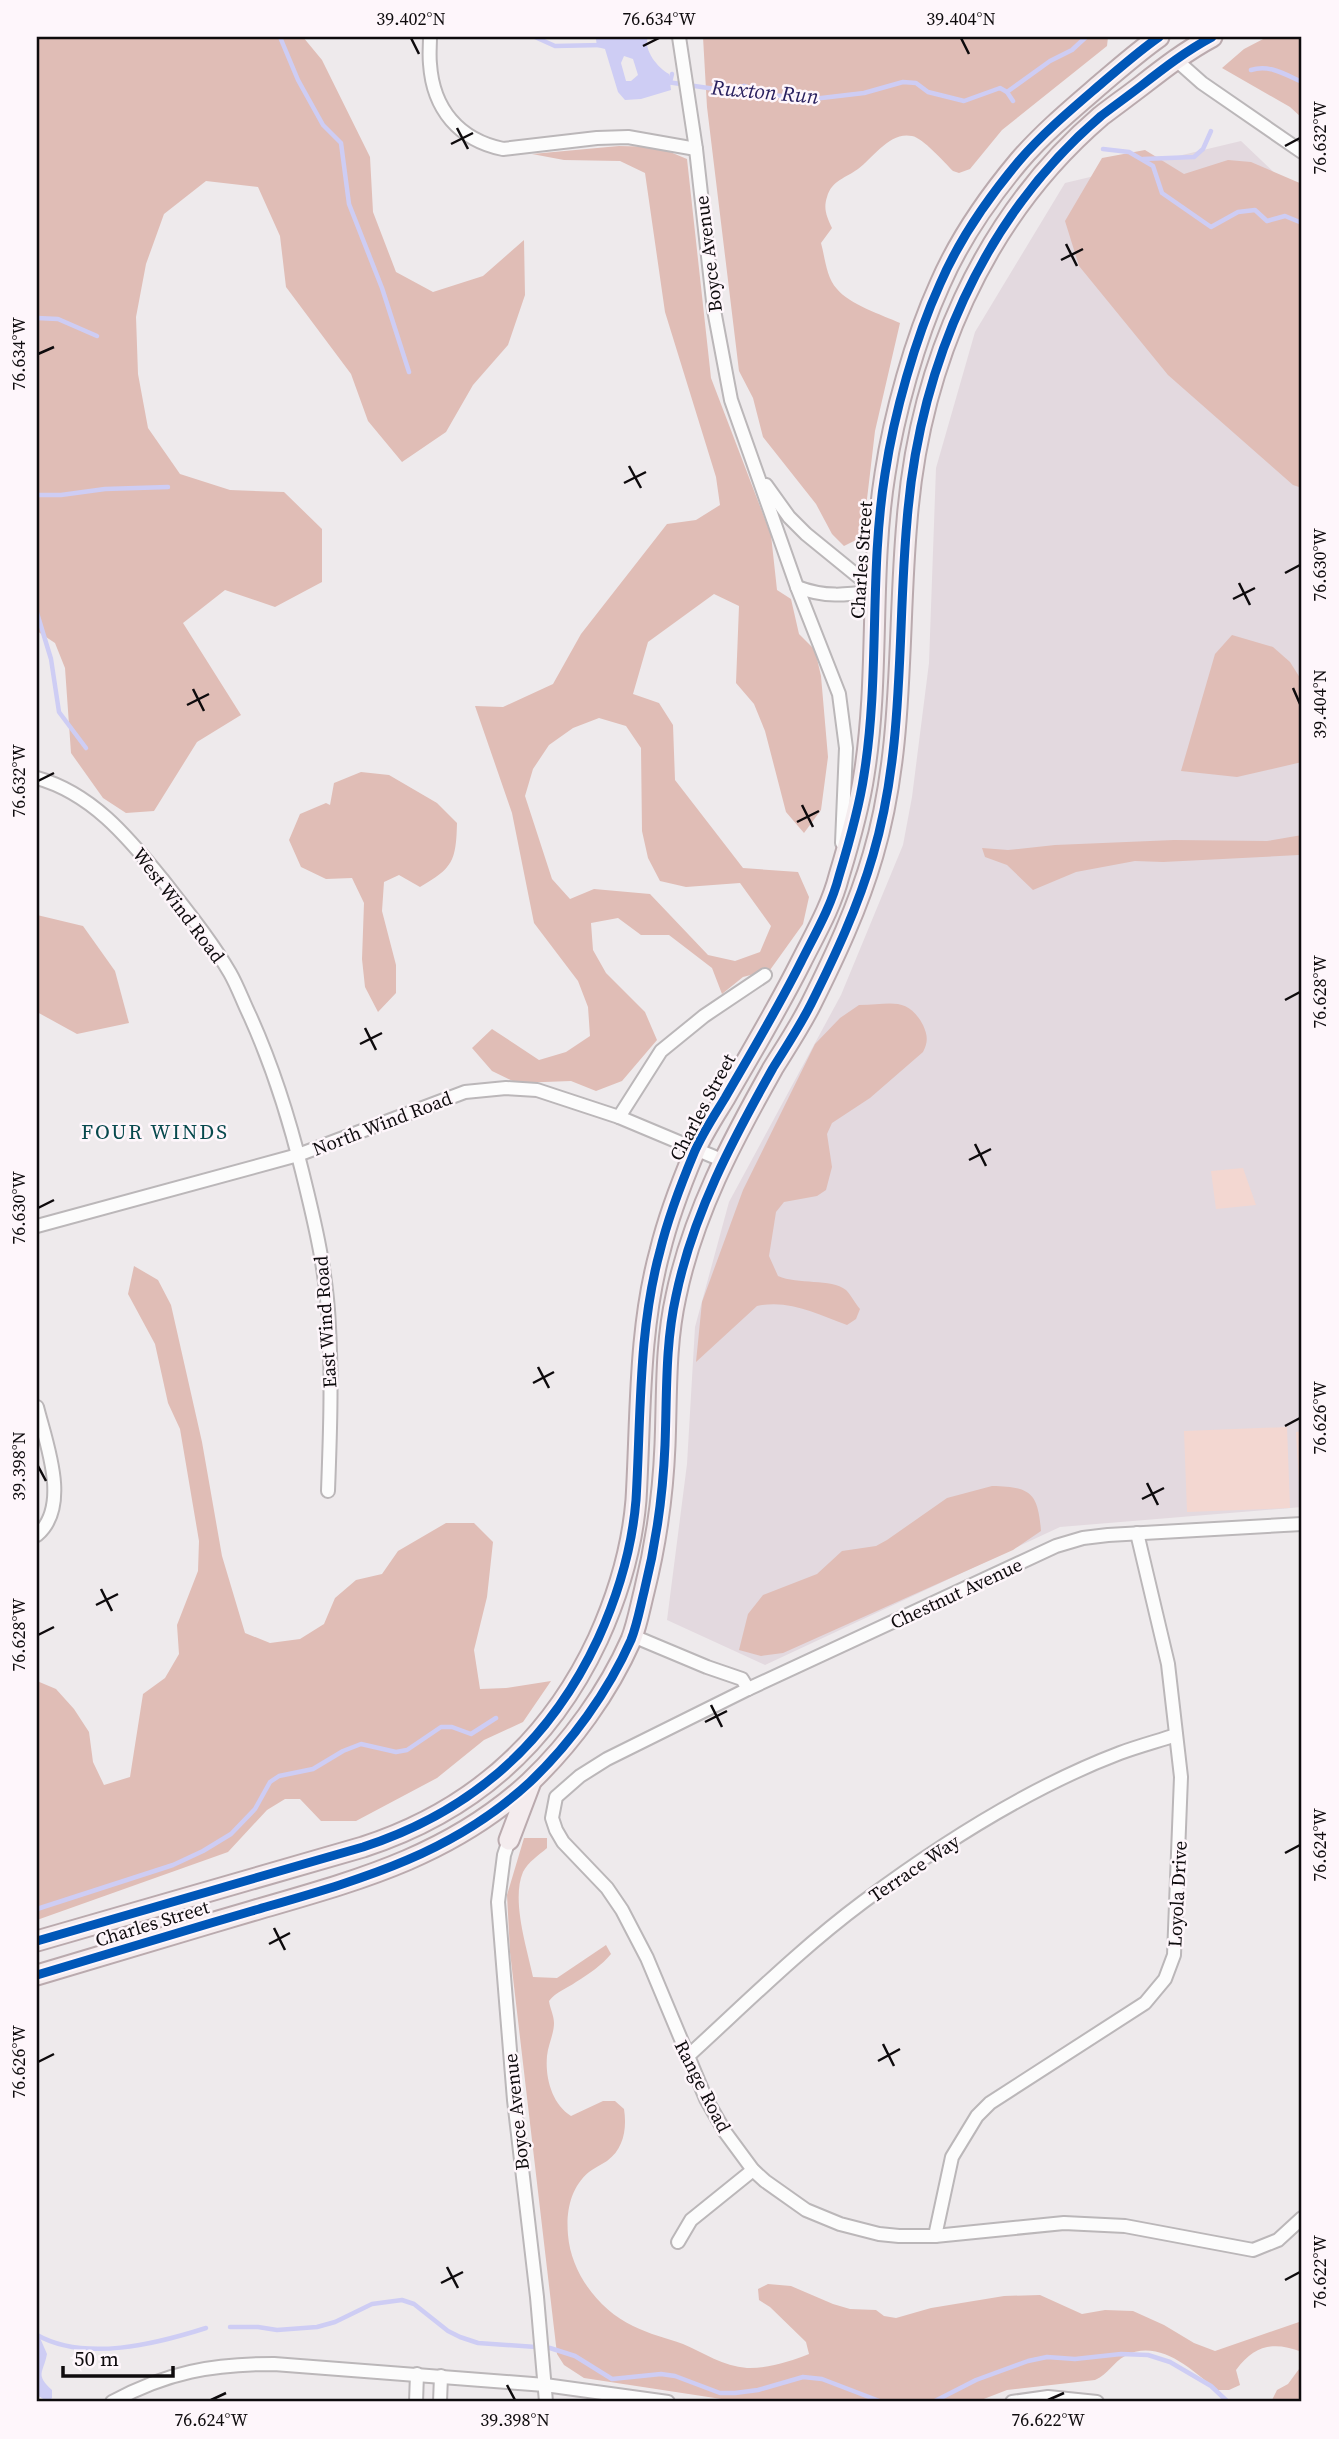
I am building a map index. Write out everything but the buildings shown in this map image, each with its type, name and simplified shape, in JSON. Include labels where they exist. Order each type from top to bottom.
[{"type":"main road","name":"Charles Street","points":[[37,1941],[392,1837],[419,1825],[461,1801],[494,1777],[528,1747],[569,1694],[587,1663],[621,1582],[632,1529],[644,1351],[653,1279],[668,1225],[695,1149],[791,981],[824,918],[841,871],[864,774],[885,473],[903,391],[940,283],[989,200],[1021,159],[1052,126],[1159,37]]},
{"type":"main road","name":"Charles Street","points":[[37,1975],[350,1882],[401,1864],[452,1840],[495,1812],[558,1754],[609,1681],[633,1636],[656,1545],[665,1449],[666,1371],[674,1302],[686,1255],[700,1212],[724,1161],[809,1008],[854,911],[874,851],[892,759],[907,519],[913,466],[928,398],[962,299],[1009,220],[1044,176],[1101,116],[1175,60],[1212,37]]},
{"type":"main road","points":[[528,1747],[582,1699],[615,1644],[621,1639],[633,1636],[625,1613],[639,1561],[648,1492],[637,1453]]},
{"type":"main road","points":[[509,1840],[531,1781]]},
{"type":"main road","points":[[495,1812],[509,1840]]},
{"type":"street","points":[[430,37],[430,66],[443,112],[463,131],[491,146],[503,149],[628,137],[696,149]]},
{"type":"street","name":"Boyce Avenue","points":[[679,37],[696,149],[714,310],[731,400],[797,587],[839,694],[846,748],[841,871]]},
{"type":"street","points":[[1175,60],[1202,83],[1302,152]]},
{"type":"street","name":"Boyce Avenue","points":[[754,468],[789,517],[876,591]]},
{"type":"street","points":[[797,587],[817,594],[846,595],[876,591]]},
{"type":"street","name":"West Wind Road","points":[[37,778],[83,799],[126,835],[205,934],[231,976],[271,1063],[288,1113],[298,1155]]},
{"type":"street","points":[[619,1117],[661,1051],[704,1016],[765,975]]},
{"type":"street","name":"North Wind Road","points":[[37,1226],[298,1155],[465,1092],[485,1089],[537,1090],[619,1117],[724,1161]]},
{"type":"street","name":"East Wind Road","points":[[298,1155],[319,1238],[329,1327],[328,1491]]},
{"type":"street","points":[[37,1407],[54,1481],[49,1519],[45,1528],[37,1535]]},
{"type":"street","name":"Chestnut Avenue","points":[[748,1689],[1056,1546],[1083,1538],[1137,1533],[1302,1524]]},
{"type":"street","name":"Loyola Drive","points":[[934,2236],[952,2157],[977,2116],[990,2103],[1145,2003],[1166,1979],[1174,1955],[1181,1777],[1168,1664],[1137,1533]]},
{"type":"street","points":[[633,1636],[743,1679],[748,1689]]},
{"type":"street","name":"Range Road","points":[[748,1689],[607,1759],[556,1797],[552,1818],[563,1842],[607,1888],[622,1910],[647,1958],[706,2099],[725,2132],[753,2170],[782,2195],[806,2210],[840,2224],[878,2234],[934,2236],[1064,2223],[1125,2226],[1253,2250],[1278,2240],[1302,2217]]},
{"type":"street","name":"Terrace Way","points":[[687,2057],[785,1967],[861,1903],[939,1849],[1023,1798],[1080,1769],[1177,1735]]},
{"type":"street","name":"Boyce Avenue","points":[[509,1840],[504,1855],[498,1902],[514,2100],[546,2402]]},
{"type":"street","points":[[678,2242],[691,2220],[753,2170]]},
{"type":"street","points":[[113,2402],[156,2380],[199,2369],[223,2365],[274,2364],[545,2385],[667,2402]]},
{"type":"street","points":[[416,2402],[417,2374]]},
{"type":"street","points":[[440,2402],[441,2376]]},
{"type":"street","points":[[1012,2402],[1048,2397],[1097,2402]]},
{"type":"shaded area","points":[[37,37],[303,37],[322,60],[370,157],[373,212],[396,272],[433,292],[483,276],[524,240],[525,295],[508,345],[473,385],[446,432],[402,462],[368,421],[351,374],[286,287],[280,236],[258,187],[206,181],[164,214],[146,264],[136,317],[138,374],[148,428],[180,474],[230,490],[284,492],[322,529],[322,582],[275,607],[225,590],[183,623],[241,715],[197,742],[154,811],[126,813],[103,798],[71,753],[65,668],[55,643],[37,631]]},
{"type":"shaded area","points":[[703,37],[1108,37],[1107,46],[1002,130],[970,169],[959,173],[953,171],[922,141],[912,136],[904,136],[882,146],[829,191],[826,209],[832,228],[821,243],[833,284],[857,304],[900,323],[875,431],[863,533],[860,538],[844,546],[832,534],[816,504],[763,437],[753,398],[739,371],[707,107]]},
{"type":"shaded area","points":[[1267,37],[1302,37],[1302,118],[1290,107],[1222,68],[1244,49]]},
{"type":"shaded area","points":[[1241,141],[1302,199],[1302,1507],[1060,1527],[765,1665],[667,1620],[687,1464],[695,1327],[729,1202],[841,995],[903,845],[912,797],[929,663],[936,468],[975,332],[1065,183]]},
{"type":"shaded area","points":[[619,146],[658,147],[687,159],[711,378],[771,535],[777,590],[791,599],[799,634],[815,650],[821,676],[828,757],[821,810],[804,833],[786,812],[765,731],[754,704],[736,683],[739,606],[714,594],[648,642],[633,694],[659,703],[673,725],[675,780],[743,868],[798,872],[809,897],[803,924],[770,970],[743,977],[722,994],[712,968],[669,935],[641,935],[618,918],[591,923],[593,950],[606,973],[645,1012],[657,1040],[622,1081],[596,1091],[571,1081],[517,1083],[492,1071],[472,1048],[492,1029],[539,1060],[566,1052],[590,1036],[588,1007],[578,981],[534,923],[512,813],[475,706],[503,707],[553,684],[581,634],[667,524],[696,520],[720,505],[716,477],[665,312],[645,173],[620,161],[564,160],[532,154]],"holes":[[[599,718],[626,726],[641,748],[642,831],[648,858],[660,881],[686,887],[740,883],[771,926],[760,952],[735,961],[708,955],[650,894],[594,889],[570,899],[552,879],[525,796],[533,769],[549,745],[573,728]]]},
{"type":"shaded area","points":[[1145,150],[1184,174],[1228,160],[1251,162],[1302,184],[1302,488],[1293,485],[1168,375],[1079,266],[1065,221],[1102,158]]},
{"type":"shaded area","points":[[1232,635],[1273,647],[1290,662],[1302,681],[1302,762],[1237,777],[1181,771],[1215,654]]},
{"type":"shaded area","points":[[361,772],[389,775],[437,803],[457,823],[454,855],[440,874],[420,887],[399,875],[384,882],[382,911],[396,965],[396,993],[378,1012],[365,987],[362,959],[364,903],[352,878],[326,879],[301,867],[289,840],[300,814],[326,803],[330,805],[334,783]]},
{"type":"shaded area","points":[[1302,835],[1302,853],[1299,855],[1135,861],[1076,872],[1033,890],[1007,865],[985,857],[982,848],[1008,850],[1055,845],[1174,840],[1267,841]]},
{"type":"shaded area","points":[[37,915],[83,926],[115,971],[129,1023],[77,1034],[37,1012]]},
{"type":"shaded area","points":[[859,1005],[904,1005],[917,1016],[925,1029],[925,1048],[870,1098],[832,1123],[827,1134],[832,1167],[826,1190],[817,1196],[784,1202],[776,1212],[769,1256],[778,1276],[832,1284],[846,1290],[860,1309],[856,1319],[847,1325],[792,1306],[757,1306],[696,1362],[702,1302],[743,1190],[815,1044],[840,1018]]},
{"type":"shaded area","points":[[1243,1168],[1256,1205],[1216,1209],[1211,1171]]},
{"type":"shaded area","points":[[134,1266],[158,1280],[171,1305],[202,1442],[222,1556],[245,1633],[270,1643],[300,1639],[324,1624],[335,1598],[356,1580],[382,1574],[398,1551],[446,1523],[474,1523],[493,1542],[487,1597],[474,1650],[480,1689],[551,1681],[523,1722],[484,1740],[437,1778],[356,1821],[321,1821],[300,1799],[285,1799],[267,1810],[228,1852],[37,1920],[37,1681],[56,1689],[74,1709],[89,1732],[93,1762],[104,1785],[130,1777],[143,1694],[165,1678],[179,1654],[177,1625],[198,1571],[199,1541],[180,1429],[168,1403],[155,1344],[128,1294]]},
{"type":"shaded area","points":[[1287,1427],[1290,1508],[1187,1512],[1184,1431]]},
{"type":"shaded area","points":[[1302,1431],[1302,1501],[1300,1501],[1296,1432]]},
{"type":"shaded area","points":[[992,1486],[1015,1488],[1030,1494],[1040,1518],[1041,1531],[1013,1550],[783,1653],[761,1656],[739,1650],[748,1614],[763,1595],[817,1574],[842,1551],[876,1546],[947,1498]]},
{"type":"shaded area","points":[[524,1838],[547,1838],[547,1848],[528,1865],[520,1883],[519,1910],[533,1977],[557,1978],[606,1945],[611,1954],[595,1969],[558,1992],[549,2001],[554,2023],[547,2064],[551,2090],[559,2105],[571,2116],[603,2101],[615,2101],[624,2109],[625,2123],[621,2144],[613,2156],[589,2172],[577,2185],[569,2209],[568,2226],[570,2249],[581,2276],[598,2300],[621,2319],[639,2329],[683,2344],[722,2362],[754,2368],[779,2364],[809,2354],[806,2342],[770,2307],[759,2300],[758,2289],[768,2284],[791,2286],[833,2304],[850,2309],[876,2310],[884,2316],[896,2318],[931,2308],[1004,2296],[1040,2295],[1082,2314],[1105,2310],[1133,2311],[1215,2351],[1302,2321],[1302,2352],[1273,2346],[1258,2350],[1236,2370],[1240,2385],[1229,2390],[1216,2390],[1174,2358],[1162,2353],[1137,2351],[1117,2361],[1095,2380],[1007,2390],[976,2402],[741,2402],[584,2378],[564,2365],[557,2354],[510,1952],[507,1895]]},
{"type":"shaded area","points":[[1302,2365],[1302,2402],[1271,2402],[1277,2390],[1288,2384]]},
{"type":"water","points":[[648,37],[650,53],[660,68],[669,74],[671,90],[641,99],[625,100],[618,92],[605,49],[597,47],[596,39]],"holes":[[[624,56],[633,59],[638,75],[631,81],[626,81],[621,63]]]},
{"type":"water","points":[[37,2331],[47,2354],[42,2377],[52,2390],[52,2398],[48,2402],[37,2395]]},
{"type":"waterway","points":[[280,37],[298,80],[323,125],[341,143],[349,204],[382,288],[409,372]]},
{"type":"waterway","name":"Ruxton Run","points":[[535,37],[555,46],[602,45]]},
{"type":"waterway","points":[[1007,92],[1050,61],[1072,50],[1086,37]]},
{"type":"waterway","points":[[1251,70],[1271,69],[1302,82]]},
{"type":"waterway","points":[[670,82],[672,74]]},
{"type":"waterway","name":"Ruxton Run","points":[[667,82],[729,91],[744,86],[771,95],[813,99],[864,93],[903,82],[916,83],[928,92],[964,101],[1000,88],[1007,92],[1013,101]]},
{"type":"waterway","points":[[1143,159],[1194,157],[1203,149],[1211,131]]},
{"type":"waterway","name":"Ruxton Run","points":[[1103,149],[1129,152],[1153,166],[1162,193],[1211,227],[1238,212],[1255,210],[1267,221],[1285,216],[1302,223]]},
{"type":"waterway","points":[[37,318],[58,319],[97,336]]},
{"type":"waterway","points":[[37,495],[168,487]]},
{"type":"waterway","points":[[37,613],[51,659],[59,712],[86,748]]},
{"type":"waterway","points":[[37,1909],[173,1865],[203,1851],[231,1834],[255,1809],[270,1782],[279,1776],[313,1769],[343,1751],[361,1744],[396,1752],[407,1750],[441,1727],[452,1727],[471,1734],[496,1718]]},
{"type":"waterway","points":[[230,2327],[277,2330],[317,2327],[335,2322],[372,2304],[402,2300],[414,2304],[448,2331],[460,2337],[478,2343],[550,2348],[575,2356],[612,2379],[661,2374],[675,2376],[720,2393],[735,2393],[758,2390],[803,2377],[822,2379],[882,2402]]},
{"type":"waterway","points":[[37,2335],[77,2348],[98,2349],[165,2340],[206,2328]]},
{"type":"waterway","points":[[933,2402],[976,2380],[1028,2361],[1047,2357],[1075,2359],[1121,2354],[1148,2355],[1170,2362],[1211,2386],[1228,2402]]},
{"type":"cycle path","points":[[37,1941],[363,1847],[439,1814],[472,1793],[531,1741],[579,1676],[612,1606],[631,1536],[636,1500],[644,1343],[653,1281],[671,1214],[701,1139],[774,1013],[832,899],[853,826],[869,738],[877,549],[885,474],[900,402],[922,328],[956,251],[1007,175],[1059,120],[1159,37]]},
{"type":"cycle path","points":[[37,1975],[328,1889],[434,1848],[467,1830],[530,1782],[574,1734],[611,1679],[633,1634],[652,1556],[663,1482],[670,1333],[683,1266],[703,1207],[729,1151],[773,1068],[807,1012],[837,949],[873,855],[883,814],[895,731],[904,563],[914,464],[926,407],[942,352],[964,299],[990,248],[1022,201],[1059,156],[1101,116],[1175,60],[1212,37]]},
{"type":"district","name":"FOUR WINDS","points":[[155,1132]]}]
